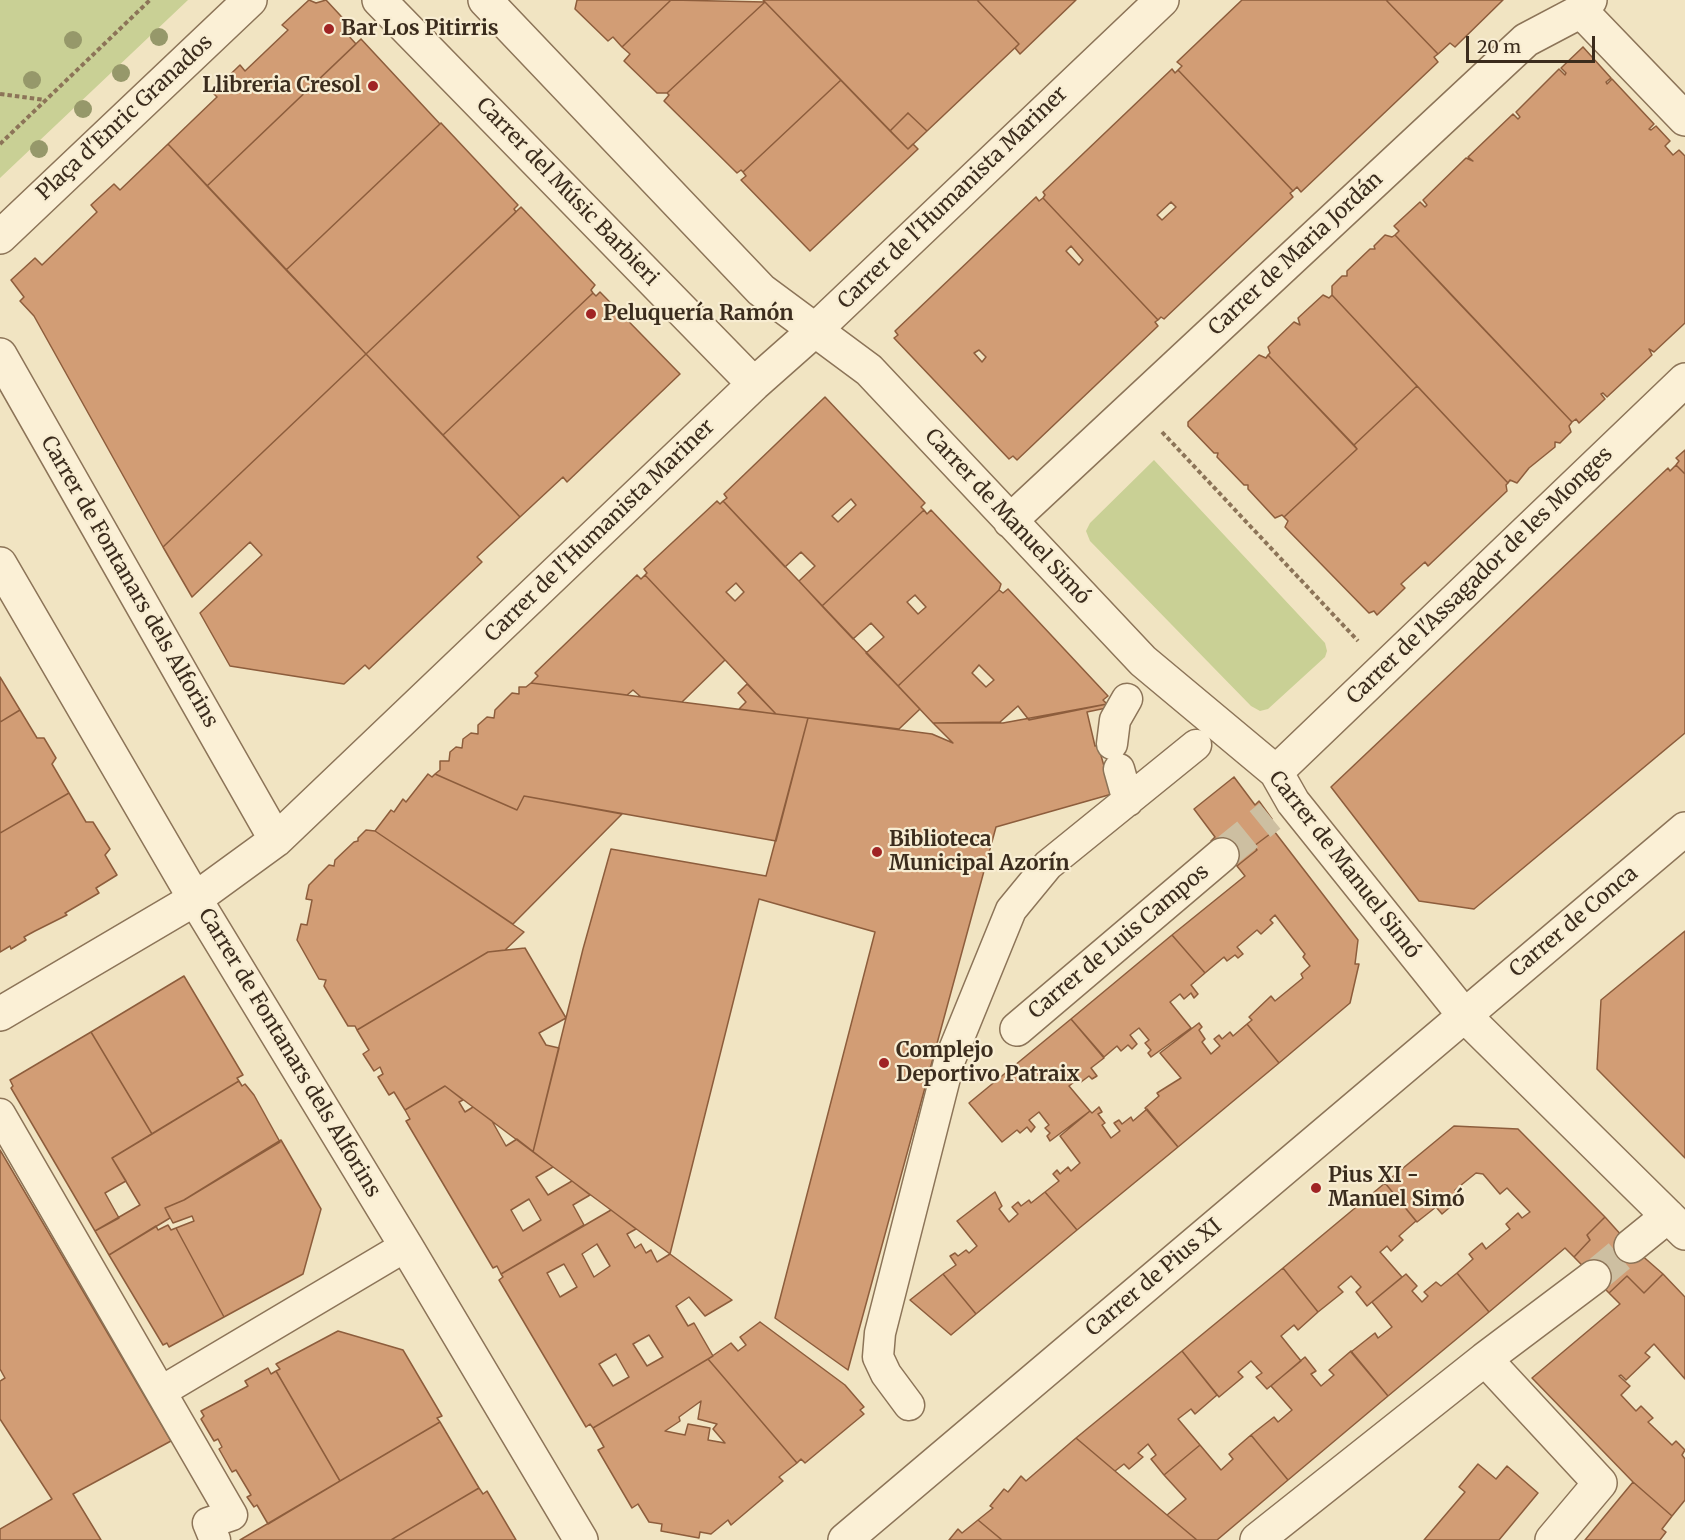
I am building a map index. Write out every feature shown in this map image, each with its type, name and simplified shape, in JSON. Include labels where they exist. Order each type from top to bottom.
[{"type":"street","name":"Plaça d'Enric Granados","points":[[0,237],[250,0]]},
{"type":"street","name":"Carrer del Músic Barbieri","points":[[379,0],[754,384]]},
{"type":"street","points":[[485,0],[760,290],[815,330]]},
{"type":"street","name":"Carrer de l'Humanista Mariner","points":[[0,1014],[195,899],[276,840],[754,384],[815,330],[1162,0]]},
{"type":"street","points":[[1586,5],[1685,119]]},
{"type":"street","name":"Carrer de Maria Jordán","points":[[1010,521],[1526,40],[1586,5]]},
{"type":"street","name":"Carrer de Manuel Simó","points":[[815,330],[869,370],[1143,661],[1276,772],[1281,809],[1464,1016],[1676,1224]]},
{"type":"street","name":"Carrer de Fontanars dels Alforins","points":[[0,355],[276,840]]},
{"type":"street","name":"Carrer de l'Assagador de les Monges","points":[[1276,772],[1685,380]]},
{"type":"street","name":"Carrer de Fontanars dels Alforins","points":[[0,564],[195,899],[581,1540]]},
{"type":"street","points":[[1127,699],[1115,720],[1115,757],[1128,801]]},
{"type":"street","points":[[909,1405],[886,1374],[878,1357],[880,1333],[949,1062],[1011,910],[1048,865],[1196,745]]},
{"type":"street","name":"Carrer de Conca","points":[[1464,1016],[1685,829]]},
{"type":"street","name":"Carrer de Luis Campos","points":[[1017,1029],[1222,855]]},
{"type":"street","name":"Carrer de Pius XI","points":[[844,1540],[1464,1016]]},
{"type":"street","points":[[0,1113],[232,1515],[208,1523],[215,1540]]},
{"type":"street","points":[[1631,1246],[1676,1224]]},
{"type":"street","points":[[162,1392],[406,1246]]},
{"type":"street","points":[[1257,1540],[1485,1359],[1594,1277]]},
{"type":"street","points":[[1485,1359],[1600,1483],[1552,1540]]},
{"type":"path","points":[[0,144],[150,0]]},
{"type":"path","points":[[0,94],[45,100]]},
{"type":"path","points":[[1161,431],[1361,645]]},
{"type":"green space","points":[[0,0],[188,0],[0,178]]},
{"type":"green space","points":[[1154,460],[1325,643],[1327,651],[1325,657],[1268,709],[1260,711],[1251,706],[1090,541],[1086,531],[1090,523]]},
{"type":"building","points":[[309,0],[316,3],[326,0],[352,28],[346,33],[356,44],[207,186],[168,144],[217,97],[212,92],[240,65],[245,71],[288,30],[282,25]]},
{"type":"building","points":[[577,0],[671,0],[622,47],[613,37],[608,41],[575,9]]},
{"type":"building","points":[[671,0],[765,2],[667,93],[657,93],[624,61],[630,54],[622,47]]},
{"type":"building","points":[[763,0],[977,0],[1019,44],[927,131],[908,113],[890,131]]},
{"type":"building","points":[[977,0],[1076,0],[1020,54],[1015,48],[1019,44]]},
{"type":"building","points":[[1242,0],[1386,0],[1438,54],[1434,57],[1438,62],[1301,192],[1297,187],[1293,191],[1178,70],[1182,66],[1177,62]]},
{"type":"building","points":[[1386,0],[1503,0],[1455,47],[1450,43],[1438,54]]},
{"type":"building","points":[[765,2],[841,80],[743,172],[741,170],[737,173],[664,101],[669,95],[667,93]]},
{"type":"building","points":[[361,39],[440,124],[286,270],[207,186]]},
{"type":"building","points":[[1583,47],[1611,78],[1606,82],[1607,84],[1612,79],[1654,124],[1649,129],[1656,126],[1670,141],[1665,146],[1673,155],[1679,150],[1685,156],[1685,323],[1654,352],[1649,349],[1652,355],[1607,397],[1601,394],[1605,399],[1579,423],[1576,419],[1572,422],[1455,299],[1395,235],[1399,231],[1394,226],[1420,202],[1425,207],[1427,205],[1423,200],[1466,158],[1473,161],[1468,157],[1513,114],[1518,119],[1520,117],[1516,112],[1559,69],[1565,75],[1566,73],[1561,68]]},
{"type":"building","points":[[1172,69],[1175,73],[1178,70],[1278,175],[1293,191],[1290,193],[1293,197],[1164,319],[1161,317],[1158,320],[1043,198],[1045,195],[1043,192]],"holes":[[[1171,202],[1176,207],[1162,220],[1157,215]]]},
{"type":"building","points":[[841,80],[908,149],[913,144],[918,149],[810,251],[741,180],[746,176],[743,172]]},
{"type":"building","points":[[908,113],[927,131],[908,149],[890,131]]},
{"type":"building","points":[[441,123],[518,205],[514,209],[516,212],[366,354],[286,270]]},
{"type":"building","points":[[168,144],[366,354],[163,547],[34,316],[20,301],[24,297],[11,280],[35,258],[42,265],[97,212],[91,205],[114,184],[120,190]]},
{"type":"building","points":[[1036,197],[1039,201],[1043,198],[1158,320],[1155,322],[1158,326],[1017,460],[1013,456],[1009,459],[894,338],[898,335],[895,331]],"holes":[[[1071,246],[1083,260],[1079,265],[1066,251]],[[979,350],[986,357],[982,362],[974,353]]]},
{"type":"building","points":[[521,207],[595,285],[591,290],[593,293],[443,435],[366,354]]},
{"type":"building","points":[[1385,235],[1392,237],[1395,235],[1572,422],[1569,426],[1571,432],[1560,443],[1555,442],[1555,447],[1529,468],[1517,483],[1510,480],[1508,483],[1332,295],[1332,286],[1342,276],[1347,276],[1347,271],[1370,249],[1375,249],[1374,246]]},
{"type":"building","points":[[600,292],[680,374],[567,482],[563,477],[520,517],[443,435],[593,293],[596,296]]},
{"type":"building","points":[[1323,295],[1329,298],[1332,295],[1417,386],[1354,445],[1268,355],[1270,353],[1268,347],[1294,322],[1300,325],[1298,318]]},
{"type":"building","points":[[366,354],[520,517],[477,557],[482,562],[369,669],[365,665],[344,684],[230,666],[200,613],[262,555],[250,542],[192,597],[163,547]]},
{"type":"building","points":[[1259,355],[1266,358],[1268,355],[1357,449],[1284,517],[1282,515],[1275,518],[1248,489],[1248,485],[1244,485],[1217,457],[1218,453],[1214,453],[1188,426],[1188,422]]},
{"type":"building","points":[[1417,386],[1508,483],[1507,491],[1428,566],[1425,562],[1401,584],[1405,588],[1377,615],[1374,611],[1369,613],[1285,527],[1288,521],[1284,517],[1357,449],[1354,445]]},
{"type":"building","points":[[825,397],[925,503],[921,507],[924,510],[822,606],[799,581],[815,566],[801,552],[785,567],[723,501],[727,498],[724,494]],"holes":[[[851,499],[856,505],[838,522],[832,516]]]},
{"type":"building","points":[[1685,450],[1685,474],[1676,465],[1679,461],[1676,458]]},
{"type":"building","points":[[1676,465],[1685,474],[1685,733],[1474,909],[1419,901],[1331,787],[1668,468],[1670,471]]},
{"type":"building","points":[[717,501],[720,504],[723,501],[920,709],[899,729],[776,714],[645,575],[647,573],[644,569]],"holes":[[[736,583],[744,592],[735,601],[726,592]]]},
{"type":"building","points":[[924,510],[927,514],[931,510],[1001,584],[999,590],[898,686],[866,653],[884,637],[871,623],[853,639],[822,606]],"holes":[[[915,595],[926,607],[918,614],[907,602]]]},
{"type":"building","points":[[637,575],[641,579],[645,575],[725,660],[682,702],[641,697],[633,690],[627,695],[531,683],[538,676],[535,673]]},
{"type":"building","points":[[1008,589],[1108,696],[1103,700],[1107,704],[1029,720],[1018,706],[1000,722],[933,723],[898,686],[999,590],[1003,593]],"holes":[[[979,665],[994,680],[986,687],[972,673]]]},
{"type":"building","points":[[0,677],[20,710],[0,722]]},
{"type":"building","points":[[531,683],[808,718],[776,841],[524,796],[517,810],[435,774],[440,770],[440,761],[449,761],[450,752],[456,747],[462,748],[463,739],[471,733],[478,734],[478,725],[487,717],[494,718],[495,710],[512,693],[519,694],[519,687],[526,687]]},
{"type":"building","points":[[747,684],[776,714],[739,709],[746,702],[738,693]]},
{"type":"building","points":[[1107,704],[1111,707],[1087,712],[1095,746],[1098,745],[1112,794],[996,827],[848,1370],[775,1318],[875,932],[759,899],[670,1254],[533,1152],[583,949],[611,849],[766,876],[808,718],[932,734],[953,743],[933,723],[1003,723]]},
{"type":"building","points":[[20,710],[37,738],[44,738],[56,758],[52,764],[69,793],[0,833],[0,722]]},
{"type":"building","points":[[428,774],[432,777],[435,774],[517,810],[524,796],[622,814],[513,924],[375,831],[391,810],[394,812],[403,799],[406,802]]},
{"type":"building","points":[[1234,777],[1255,805],[1259,801],[1272,819],[1268,822],[1274,831],[1254,846],[1257,850],[1237,866],[1229,855],[1222,855],[1211,841],[1215,837],[1194,809]]},
{"type":"building","points":[[69,793],[86,822],[93,822],[110,849],[105,855],[117,875],[96,888],[99,893],[65,913],[67,915],[24,937],[26,940],[11,949],[10,946],[0,952],[0,833]]},
{"type":"building","points":[[366,830],[375,831],[524,932],[505,950],[488,952],[357,1030],[355,1026],[348,1026],[324,986],[326,980],[319,979],[297,940],[301,924],[307,925],[312,900],[306,899],[309,885],[329,865],[334,866],[335,860],[358,841]]},
{"type":"building","points":[[1274,831],[1358,940],[1355,964],[1359,964],[1350,1003],[1279,1063],[1247,1024],[1252,1020],[1249,1017],[1271,996],[1275,1001],[1303,978],[1301,974],[1310,966],[1303,957],[1305,954],[1275,915],[1270,920],[1273,923],[1261,934],[1257,930],[1237,947],[1243,954],[1238,958],[1235,955],[1227,961],[1224,957],[1205,973],[1172,935],[1245,876],[1237,866],[1257,850],[1254,846]]},
{"type":"building","points":[[1685,931],[1685,1158],[1597,1069],[1601,1000]]},
{"type":"building","points":[[1172,935],[1205,973],[1191,985],[1198,994],[1194,998],[1191,993],[1184,999],[1180,994],[1170,1002],[1191,1028],[1151,1057],[1148,1053],[1151,1050],[1145,1043],[1149,1040],[1139,1028],[1130,1035],[1137,1044],[1132,1049],[1128,1045],[1121,1051],[1117,1046],[1104,1057],[1071,1019]]},
{"type":"building","points":[[525,948],[566,1018],[539,1033],[546,1045],[559,1048],[533,1152],[445,1086],[405,1110],[394,1092],[389,1095],[378,1077],[383,1074],[380,1067],[374,1071],[363,1054],[369,1050],[357,1030],[488,952]]},
{"type":"building","points":[[184,976],[243,1075],[237,1078],[239,1081],[152,1134],[91,1032]]},
{"type":"building","points":[[1071,1019],[1104,1058],[1091,1068],[1097,1076],[1092,1079],[1089,1076],[1081,1082],[1078,1079],[1069,1086],[1090,1111],[1050,1141],[1047,1136],[1050,1133],[1045,1128],[1049,1125],[1039,1112],[1029,1120],[1035,1127],[1031,1132],[1027,1127],[1020,1133],[1017,1130],[1002,1142],[969,1103]]},
{"type":"building","points":[[1199,1023],[1202,1027],[1199,1030],[1205,1039],[1202,1042],[1211,1054],[1220,1046],[1214,1039],[1219,1035],[1222,1039],[1230,1032],[1233,1036],[1247,1024],[1279,1063],[1178,1147],[1145,1108],[1159,1096],[1157,1093],[1181,1078],[1160,1053]]},
{"type":"building","points":[[91,1032],[152,1134],[112,1158],[126,1181],[105,1193],[119,1218],[95,1231],[11,1088],[13,1086],[10,1080]]},
{"type":"building","points":[[239,1081],[242,1086],[245,1084],[254,1095],[280,1142],[184,1200],[165,1208],[170,1218],[109,1255],[95,1231],[140,1205],[112,1158]]},
{"type":"building","points":[[445,1086],[463,1100],[459,1102],[465,1112],[473,1107],[492,1121],[506,1146],[517,1139],[553,1167],[536,1177],[548,1195],[572,1181],[590,1195],[573,1205],[584,1225],[501,1274],[497,1266],[493,1268],[406,1121],[410,1119],[405,1110]],"holes":[[[529,1199],[541,1220],[523,1231],[511,1210]]]},
{"type":"building","points":[[1099,1107],[1102,1112],[1098,1114],[1105,1123],[1102,1125],[1111,1138],[1120,1131],[1114,1123],[1119,1120],[1122,1124],[1131,1117],[1133,1121],[1147,1109],[1178,1147],[1077,1230],[1045,1192],[1059,1181],[1053,1174],[1057,1170],[1060,1174],[1068,1167],[1071,1171],[1080,1163],[1060,1136],[1090,1111],[1092,1113]]},
{"type":"building","points":[[1454,1126],[1518,1129],[1605,1217],[1587,1235],[1590,1240],[1574,1257],[1565,1248],[1489,1312],[1457,1273],[1473,1259],[1469,1254],[1482,1243],[1486,1249],[1510,1229],[1506,1224],[1518,1213],[1522,1218],[1530,1212],[1507,1188],[1500,1194],[1483,1174],[1476,1173],[1455,1190],[1460,1195],[1446,1205],[1449,1208],[1442,1214],[1436,1207],[1417,1222],[1385,1183]]},
{"type":"building","points":[[281,1140],[321,1209],[303,1274],[224,1317],[176,1228],[194,1221],[192,1216],[173,1223],[165,1208],[184,1200]]},
{"type":"building","points":[[0,1150],[171,1441],[73,1494],[101,1540],[0,1540],[0,1529],[52,1499],[0,1419],[0,1381],[5,1378],[0,1369]]},
{"type":"building","points":[[1385,1183],[1416,1221],[1399,1236],[1403,1240],[1391,1251],[1387,1246],[1380,1252],[1402,1277],[1367,1306],[1356,1292],[1361,1287],[1351,1276],[1338,1287],[1343,1292],[1318,1312],[1283,1268]]},
{"type":"building","points":[[995,1192],[1002,1206],[999,1209],[1009,1222],[1018,1214],[1012,1207],[1018,1202],[1021,1206],[1029,1200],[1031,1203],[1045,1192],[1077,1230],[976,1314],[943,1274],[956,1265],[950,1256],[955,1253],[958,1256],[966,1250],[969,1253],[977,1246],[957,1221]]},
{"type":"building","points":[[611,1210],[636,1229],[627,1234],[635,1248],[641,1244],[646,1253],[651,1250],[657,1262],[670,1254],[732,1300],[705,1316],[689,1297],[676,1306],[688,1326],[694,1323],[713,1356],[593,1428],[590,1424],[586,1427],[499,1280],[503,1277],[501,1274]],"holes":[[[597,1244],[610,1266],[594,1277],[582,1254]],[[564,1264],[577,1287],[560,1297],[547,1273]],[[649,1335],[663,1357],[647,1366],[633,1344]],[[616,1354],[629,1377],[613,1386],[599,1364]]]},
{"type":"building","points":[[1605,1217],[1631,1246],[1663,1274],[1644,1293],[1627,1276],[1609,1293],[1574,1257],[1590,1240],[1587,1235]]},
{"type":"building","points":[[168,1225],[171,1230],[176,1228],[224,1317],[169,1347],[167,1343],[163,1345],[109,1255],[156,1226],[158,1230]]},
{"type":"building","points":[[1283,1268],[1318,1312],[1298,1330],[1294,1325],[1281,1336],[1301,1361],[1267,1389],[1256,1377],[1262,1373],[1251,1361],[1238,1372],[1243,1377],[1219,1397],[1182,1351]]},
{"type":"building","points":[[1457,1273],[1489,1312],[1388,1396],[1351,1352],[1375,1333],[1378,1338],[1392,1327],[1372,1302],[1406,1274],[1417,1286],[1412,1291],[1422,1302],[1428,1296],[1424,1292],[1436,1282],[1441,1286]]},
{"type":"building","points":[[943,1274],[976,1314],[951,1335],[910,1300]]},
{"type":"building","points":[[1663,1274],[1685,1297],[1685,1379],[1654,1344],[1645,1353],[1650,1357],[1626,1380],[1621,1375],[1619,1376],[1630,1386],[1621,1395],[1636,1411],[1641,1406],[1653,1418],[1648,1422],[1672,1445],[1676,1441],[1685,1450],[1682,1455],[1685,1459],[1685,1500],[1672,1516],[1633,1482],[1532,1378],[1620,1304],[1609,1293],[1627,1276],[1644,1293]]},
{"type":"building","points":[[760,1322],[845,1385],[864,1407],[860,1410],[864,1414],[805,1463],[801,1459],[797,1463],[708,1359],[731,1343],[738,1351],[746,1345],[740,1337]]},
{"type":"building","points":[[338,1331],[403,1350],[442,1416],[437,1418],[440,1422],[340,1481],[276,1371],[280,1369],[276,1364]]},
{"type":"building","points":[[1182,1351],[1217,1395],[1195,1414],[1191,1409],[1178,1419],[1200,1445],[1164,1475],[1151,1459],[1156,1455],[1148,1444],[1138,1453],[1143,1457],[1129,1469],[1124,1464],[1115,1471],[1076,1438]]},
{"type":"building","points":[[1351,1351],[1388,1396],[1288,1480],[1251,1435],[1274,1417],[1278,1422],[1292,1410],[1271,1386],[1305,1357],[1316,1371],[1311,1374],[1321,1386],[1334,1375],[1329,1370]]},
{"type":"building","points":[[708,1359],[797,1463],[779,1477],[783,1481],[731,1525],[728,1520],[711,1534],[700,1532],[699,1538],[661,1531],[662,1524],[649,1522],[638,1504],[632,1508],[598,1450],[604,1447],[593,1428]],"holes":[[[701,1401],[698,1419],[717,1424],[713,1429],[725,1443],[708,1440],[710,1428],[688,1424],[685,1435],[665,1431],[680,1421],[679,1417]]]},
{"type":"building","points":[[268,1368],[271,1374],[276,1371],[340,1481],[268,1524],[257,1505],[254,1507],[247,1497],[251,1495],[236,1470],[232,1472],[219,1449],[222,1447],[218,1439],[214,1441],[201,1419],[204,1416],[201,1411],[248,1386],[245,1381]]},
{"type":"building","points":[[440,1422],[479,1488],[391,1540],[240,1540]]},
{"type":"building","points":[[1251,1435],[1288,1480],[1217,1540],[1197,1540],[1167,1515],[1186,1499],[1164,1475],[1200,1445],[1221,1470],[1233,1459],[1229,1454]]},
{"type":"building","points":[[1076,1438],[1197,1540],[1002,1540],[978,1520],[993,1508],[990,1506],[1004,1489],[1008,1492],[1021,1476],[1026,1481]]},
{"type":"building","points":[[1478,1464],[1496,1479],[1507,1466],[1538,1493],[1499,1540],[1424,1540],[1465,1492],[1459,1487]]},
{"type":"building","points":[[1633,1482],[1672,1516],[1662,1529],[1666,1532],[1660,1540],[1585,1540]]},
{"type":"building","points":[[479,1488],[483,1494],[487,1491],[516,1540],[391,1540]]},
{"type":"building","points":[[978,1520],[1002,1540],[949,1540],[958,1529],[962,1533]]},
{"type":"tunnel","points":[[1222,855],[1270,816]]},
{"type":"tunnel","points":[[1594,1277],[1631,1246]]},
{"type":"place","name":"Bar Los Pitirris","points":[[329,29]]},
{"type":"place","name":"Llibreria Cresol","points":[[373,86]]},
{"type":"place","name":"Peluquería Ramón","points":[[591,314]]},
{"type":"place","name":"Biblioteca Municipal Azorín","points":[[877,852]]},
{"type":"place","name":"Complejo Deportivo Patraix","points":[[884,1063]]},
{"type":"place","name":"Pius XI - Manuel Simó","points":[[1316,1188]]}]
